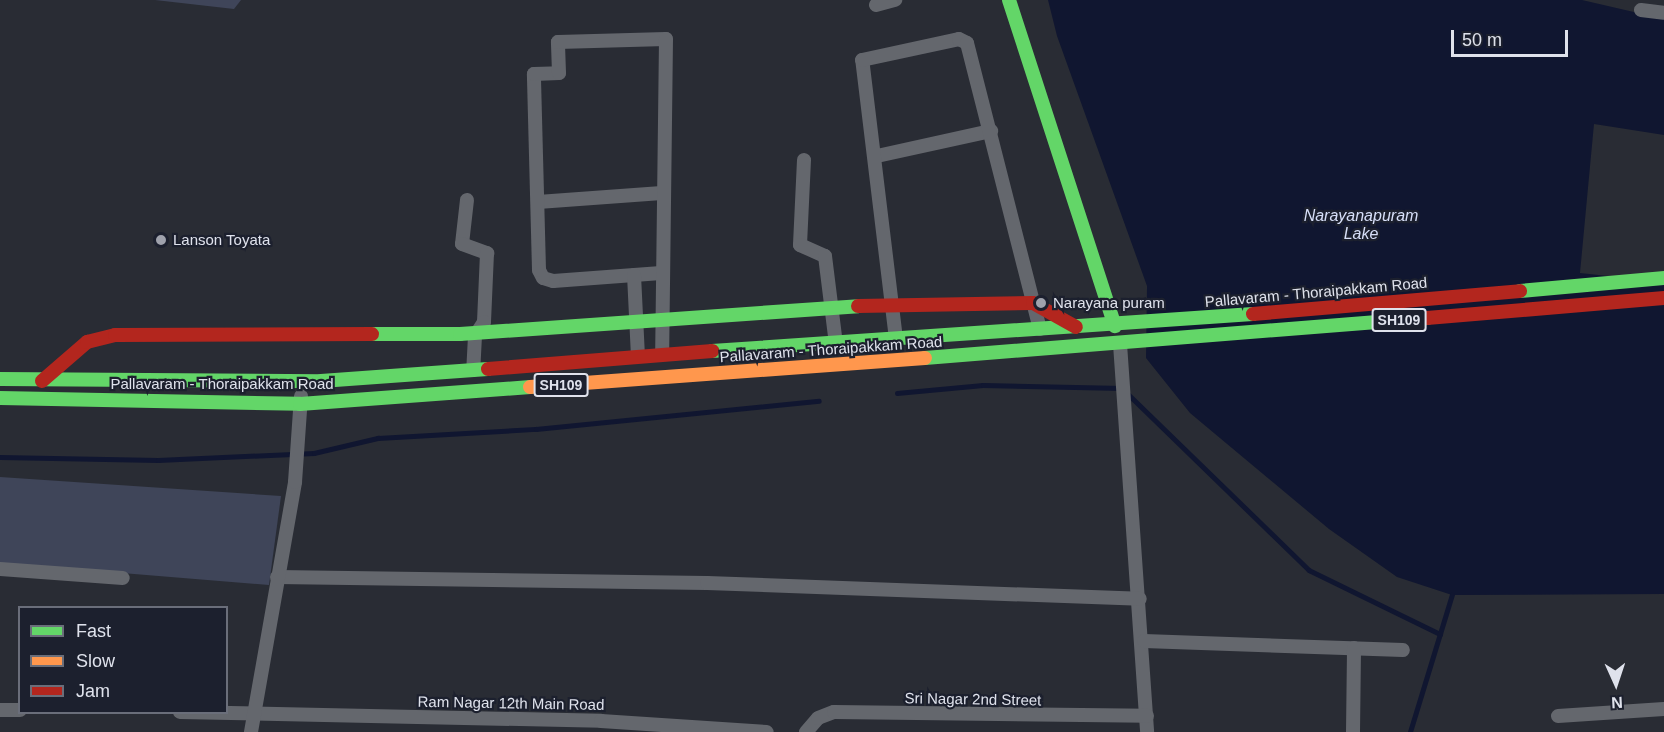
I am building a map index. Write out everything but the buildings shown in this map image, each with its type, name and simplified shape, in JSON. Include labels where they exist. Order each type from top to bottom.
[{"type":"main road","points":[[1009,0],[1116,326]]},
{"type":"main road","name":"Pallavaram - Thoraipakkam Road","points":[[0,380],[303,381],[662,354],[1116,326],[1664,278]]},
{"type":"main road","name":"Pallavaram - Thoraipakkam Road","points":[[0,398],[300,405],[1120,344],[1664,298]]},
{"type":"main road","points":[[42,381],[87,342],[115,335],[478,331],[662,322],[833,308],[1033,303],[1076,327]]},
{"type":"street","points":[[876,5],[895,0]]},
{"type":"street","points":[[1641,10],[1664,13]]},
{"type":"street","points":[[661,273],[553,281],[543,278],[539,270],[534,74],[559,73],[558,42],[666,39],[662,193],[662,354]]},
{"type":"street","points":[[896,339],[877,156],[861,66],[867,57],[964,39],[991,131],[1040,329]]},
{"type":"street","points":[[877,156],[991,131]]},
{"type":"street","points":[[804,160],[800,244],[825,256],[836,344]]},
{"type":"street","points":[[538,202],[662,193]]},
{"type":"street","points":[[467,200],[462,244],[487,253],[484,322],[478,331],[473,370]]},
{"type":"street","points":[[634,275],[638,356]]},
{"type":"street","points":[[1120,344],[1144,641],[1147,732]]},
{"type":"street","points":[[251,732],[295,483],[297,433],[303,381]]},
{"type":"street","points":[[0,569],[123,578]]},
{"type":"street","points":[[277,577],[707,583],[1140,599]]},
{"type":"street","points":[[1144,641],[1403,651]]},
{"type":"street","points":[[1353,732],[1354,648]]},
{"type":"street","points":[[1558,716],[1664,709]]},
{"type":"street","points":[[0,710],[18,710]]},
{"type":"street","name":"Sri Nagar 2nd Street","points":[[806,732],[818,718],[834,712],[1147,716]]},
{"type":"street","name":"Ram Nagar 12th Main Road","points":[[228,713],[601,721],[766,732]]},
{"type":"shaded area","points":[[155,0],[241,0],[234,9]]},
{"type":"shaded area","points":[[0,477],[281,496],[269,585],[0,563]]},
{"type":"water","name":"Narayanapuram Lake","points":[[1048,0],[1582,0],[1664,19],[1664,135],[1594,124],[1580,273],[1664,282],[1664,594],[1452,595],[1397,577],[1329,529],[1190,413],[1146,358],[1147,286],[1057,36]]},
{"type":"waterway","points":[[897,393],[983,385],[1122,388],[1309,570],[1440,634]]},
{"type":"waterway","points":[[0,457],[158,460],[314,453],[378,438],[536,429],[819,401]]},
{"type":"waterway","points":[[1410,732],[1452,595]]},
{"type":"traffic: fast","points":[[1009,0],[1115,326]]},
{"type":"traffic: fast","points":[[1520,291],[1664,278]]},
{"type":"traffic: fast","points":[[372,334],[460,334],[858,306]]},
{"type":"traffic: fast","points":[[712,351],[1253,314]]},
{"type":"traffic: fast","points":[[925,358],[1427,318]]},
{"type":"traffic: fast","points":[[0,379],[321,381],[488,369]]},
{"type":"traffic: fast","points":[[0,398],[300,404],[530,387]]},
{"type":"traffic: slow","points":[[530,387],[925,358]]},
{"type":"traffic: jam","points":[[1253,314],[1520,291]]},
{"type":"traffic: jam","points":[[1427,318],[1664,298]]},
{"type":"traffic: jam","points":[[858,306],[1033,303],[1076,327]]},
{"type":"traffic: jam","points":[[42,381],[87,342],[115,335],[372,334]]},
{"type":"traffic: jam","points":[[488,369],[712,351]]},
{"type":"place","name":"Lanson Toyata","points":[[161,240]]},
{"type":"place","name":"Narayana puram","points":[[1041,303]]}]
